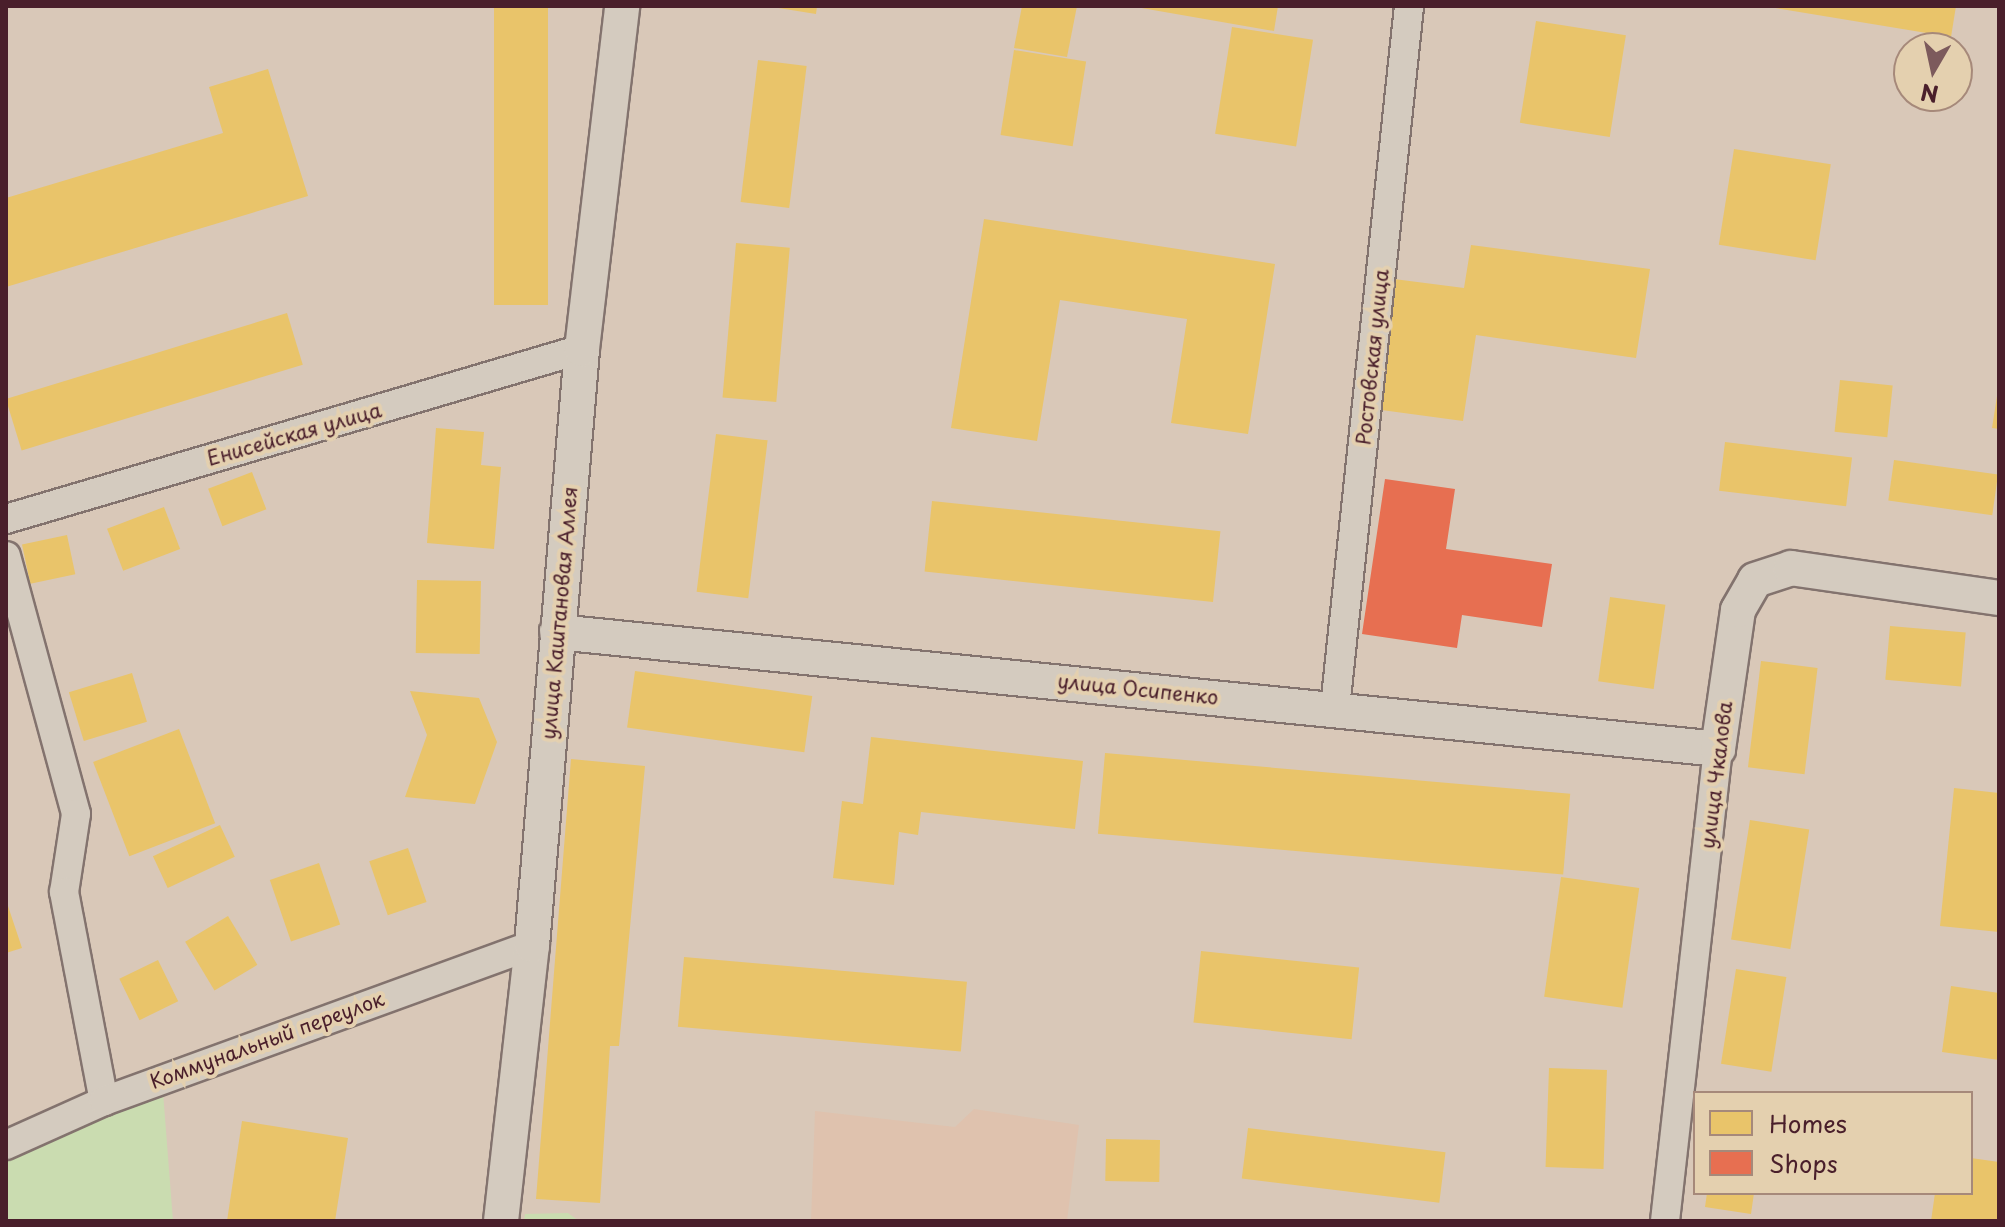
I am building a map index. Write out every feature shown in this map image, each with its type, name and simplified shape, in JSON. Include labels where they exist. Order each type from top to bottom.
[{"type":"street","name":"улица Каштановая Аллея","points":[[501,1221],[532,945],[582,349],[622,6]]},
{"type":"street","name":"Ростовская улица","points":[[1335,708],[1409,6]]},
{"type":"street","name":"Енисейская улица","points":[[6,519],[582,349]]},
{"type":"street","points":[[6,556],[76,814],[64,892],[104,1101]]},
{"type":"street","name":"улица Чкалова","points":[[1665,1221],[1718,749],[1738,610],[1755,580],[1791,568],[1999,598]]},
{"type":"street","name":"улица Осипенко","points":[[557,632],[1718,749]]},
{"type":"street","name":"Коммунальный переулок","points":[[6,1145],[104,1101],[532,945]]},
{"type":"shaded area","points":[[974,1109],[1079,1125],[1067,1221],[811,1221],[815,1111],[955,1127]]},
{"type":"green space","points":[[163,1092],[173,1221],[6,1221],[6,1160]]},
{"type":"green space","points":[[568,1213],[579,1221],[524,1221],[525,1214]]},
{"type":"building: Homes","points":[[494,6],[548,6],[548,305],[494,305]]},
{"type":"building: Homes","points":[[766,6],[817,6],[816,14]]},
{"type":"building: Homes","points":[[1022,6],[1077,6],[1067,57],[1014,48]]},
{"type":"building: Homes","points":[[1130,6],[1278,6],[1274,31]]},
{"type":"building: Homes","points":[[1763,6],[1956,6],[1952,32],[1921,32]]},
{"type":"building: Homes","points":[[1536,21],[1626,35],[1610,137],[1520,123]]},
{"type":"building: Homes","points":[[1232,27],[1313,40],[1296,146],[1215,134]]},
{"type":"building: Homes","points":[[1014,50],[1086,61],[1073,146],[1001,135]]},
{"type":"building: Homes","points":[[758,60],[807,66],[789,208],[741,202]]},
{"type":"building: Homes","points":[[268,69],[308,196],[6,287],[6,198],[223,133],[209,87]]},
{"type":"building: Homes","points":[[1734,149],[1831,164],[1816,260],[1719,245]]},
{"type":"building: Homes","points":[[984,219],[1275,264],[1248,434],[1171,423],[1187,319],[1060,300],[1037,441],[951,428]]},
{"type":"building: Homes","points":[[736,243],[790,248],[776,402],[722,397]]},
{"type":"building: Homes","points":[[1471,245],[1650,269],[1636,358],[1476,335],[1463,421],[1374,409],[1394,279],[1464,288]]},
{"type":"building: Homes","points":[[287,313],[303,365],[22,451],[6,399]]},
{"type":"building: Homes","points":[[1840,380],[1893,386],[1887,437],[1835,432]]},
{"type":"building: Homes","points":[[1999,397],[1999,429],[1992,428]]},
{"type":"building: Homes","points":[[436,428],[484,432],[481,465],[501,467],[494,549],[427,543]]},
{"type":"building: Homes","points":[[716,434],[768,440],[748,598],[697,592]]},
{"type":"building: Homes","points":[[1725,442],[1852,458],[1846,506],[1719,491]]},
{"type":"building: Homes","points":[[1894,460],[1998,475],[1992,515],[1888,501]]},
{"type":"building: Homes","points":[[252,472],[266,509],[222,526],[208,489]]},
{"type":"building: Homes","points":[[932,501],[1220,531],[1213,602],[925,572]]},
{"type":"building: Homes","points":[[164,507],[180,549],[123,571],[107,529]]},
{"type":"building: Homes","points":[[67,535],[75,574],[30,584],[22,545]]},
{"type":"building: Homes","points":[[417,580],[481,581],[480,654],[416,653]]},
{"type":"building: Homes","points":[[1610,597],[1665,605],[1654,689],[1598,681]]},
{"type":"building: Homes","points":[[1890,626],[1966,633],[1961,686],[1885,680]]},
{"type":"building: Homes","points":[[1761,661],[1818,668],[1805,774],[1748,767]]},
{"type":"building: Homes","points":[[635,671],[812,696],[804,752],[627,727]]},
{"type":"building: Homes","points":[[132,673],[147,722],[84,741],[69,692]]},
{"type":"building: Homes","points":[[410,691],[479,698],[497,742],[475,804],[405,797],[427,735]]},
{"type":"building: Homes","points":[[179,729],[215,823],[129,856],[93,762]]},
{"type":"building: Homes","points":[[871,737],[1083,761],[1075,829],[921,812],[918,835],[899,832],[894,885],[833,878],[842,801],[863,804]]},
{"type":"building: Homes","points":[[1105,753],[1570,794],[1563,874],[1098,834]]},
{"type":"building: Homes","points":[[571,759],[645,766],[619,1046],[610,1046],[600,1203],[536,1199]]},
{"type":"building: Homes","points":[[1954,788],[1999,793],[1999,932],[1940,926]]},
{"type":"building: Homes","points":[[1750,820],[1809,829],[1790,949],[1731,940]]},
{"type":"building: Homes","points":[[220,825],[235,857],[168,888],[153,856]]},
{"type":"building: Homes","points":[[408,848],[427,902],[388,915],[369,861]]},
{"type":"building: Homes","points":[[319,863],[340,924],[291,941],[270,880]]},
{"type":"building: Homes","points":[[1561,877],[1639,888],[1622,1008],[1544,997]]},
{"type":"building: Homes","points":[[6,907],[22,948],[6,953]]},
{"type":"building: Homes","points":[[228,916],[257,965],[214,991],[185,942]]},
{"type":"building: Homes","points":[[1201,951],[1359,968],[1352,1039],[1193,1023]]},
{"type":"building: Homes","points":[[684,957],[967,982],[961,1051],[678,1027]]},
{"type":"building: Homes","points":[[158,960],[178,1001],[140,1020],[119,979]]},
{"type":"building: Homes","points":[[1736,969],[1786,977],[1771,1072],[1721,1064]]},
{"type":"building: Homes","points":[[1951,986],[1999,993],[1999,1060],[1942,1052]]},
{"type":"building: Homes","points":[[1549,1068],[1607,1070],[1604,1169],[1546,1167]]},
{"type":"building: Homes","points":[[242,1121],[348,1138],[335,1221],[227,1221]]},
{"type":"building: Homes","points":[[1248,1128],[1446,1152],[1439,1203],[1242,1179]]},
{"type":"building: Homes","points":[[1106,1139],[1160,1140],[1159,1182],[1105,1181]]},
{"type":"building: Homes","points":[[1973,1158],[1999,1162],[1999,1221],[1931,1221],[1935,1195],[1973,1195]]},
{"type":"building: Homes","points":[[1707,1195],[1754,1195],[1751,1214],[1705,1207]]},
{"type":"building: Shops","points":[[1385,479],[1455,489],[1446,549],[1552,564],[1542,627],[1462,615],[1457,648],[1362,634]]}]
